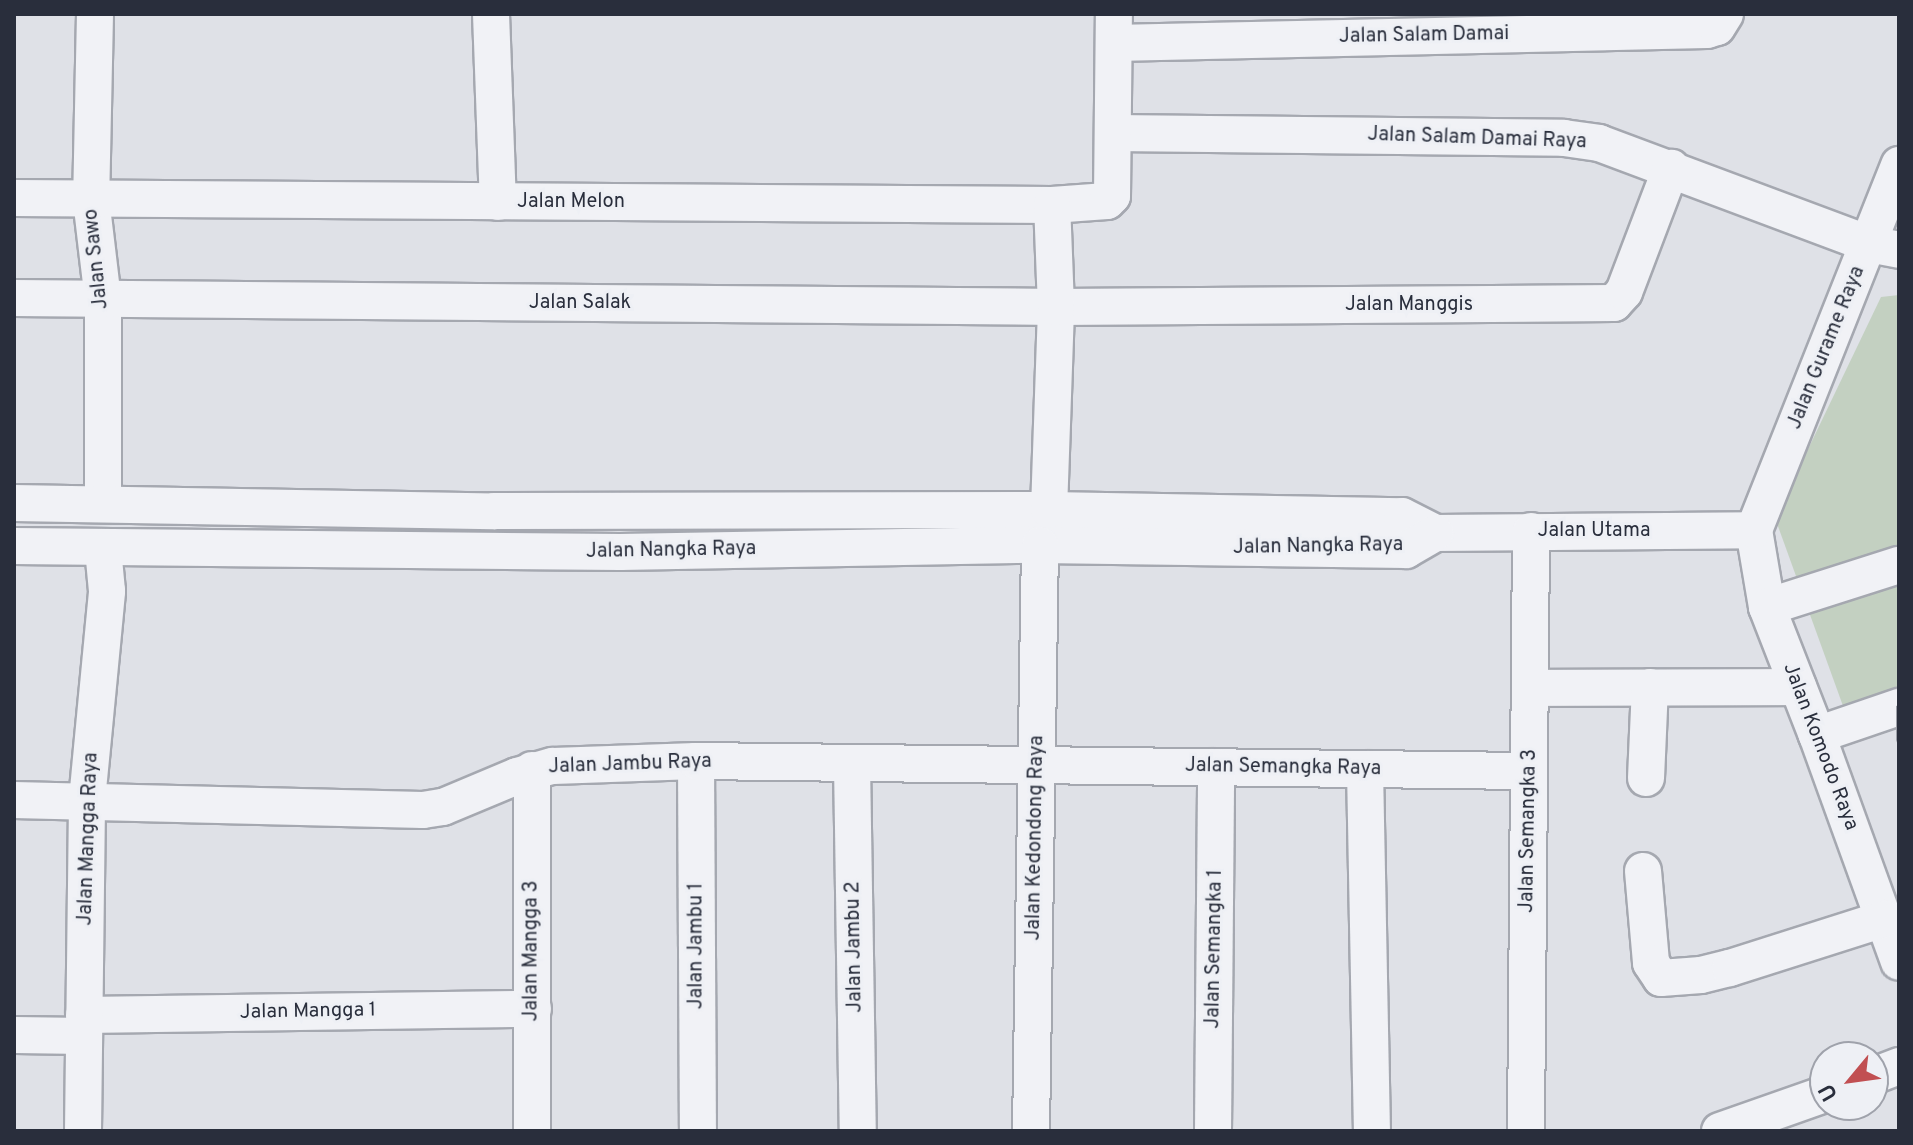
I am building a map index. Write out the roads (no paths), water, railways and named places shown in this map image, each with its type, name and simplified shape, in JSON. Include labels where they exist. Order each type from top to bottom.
[{"type":"street","name":"Jalan Sawo","points":[[95,14],[91,199],[103,299],[103,503]]},
{"type":"street","points":[[491,14],[498,202]]},
{"type":"street","name":"Jalan Salam Damai","points":[[1114,28],[1707,30],[1717,27],[1725,14]]},
{"type":"street","points":[[1049,510],[1056,307],[1052,205],[1110,199],[1114,133],[1114,28]]},
{"type":"street","name":"Jalan Salam Damai Raya","points":[[1114,133],[1564,138],[1599,143],[1884,247]]},
{"type":"street","name":"Jalan Gurame Raya","points":[[1754,530],[1884,247],[1899,165]]},
{"type":"street","name":"Jalan Manggis","points":[[1056,307],[1614,303],[1624,292],[1671,168]]},
{"type":"street","name":"Jalan Melon","points":[[14,198],[1052,205]]},
{"type":"street","name":"Jalan Salak","points":[[14,298],[1056,307]]},
{"type":"street","name":"Jalan Nangka Raya","points":[[14,503],[494,511],[1049,510],[1402,516],[1435,533]]},
{"type":"street","points":[[620,552],[622,509]]},
{"type":"street","points":[[492,550],[494,511]]},
{"type":"street","points":[[1234,549],[1236,513]]},
{"type":"street","name":"Jalan Utama","points":[[1435,533],[1754,530]]},
{"type":"street","name":"Jalan Komodo Raya","points":[[1754,530],[1767,607],[1899,962]]},
{"type":"street","name":"Jalan Semangka 3","points":[[1526,1131],[1531,531]]},
{"type":"street","name":"Jalan Nangka Raya","points":[[14,546],[620,552],[1040,545],[1406,550],[1435,533]]},
{"type":"street","name":"Jalan Kedondong Raya","points":[[1031,1131],[1040,545]]},
{"type":"street","name":"Jalan Mangga Raya","points":[[83,1131],[87,800],[107,591],[103,549]]},
{"type":"street","points":[[1767,607],[1899,565]]},
{"type":"street","points":[[1646,778],[1650,687]]},
{"type":"street","points":[[1530,688],[1798,687]]},
{"type":"street","points":[[1817,735],[1899,707]]},
{"type":"street","name":"Jalan Jambu Raya","points":[[14,800],[408,811],[443,807],[532,770],[553,766],[696,761],[1037,765]]},
{"type":"street","name":"Jalan Jambu 1","points":[[696,761],[698,1131]]},
{"type":"street","name":"Jalan Jambu 2","points":[[852,764],[858,1131]]},
{"type":"street","name":"Jalan Semangka Raya","points":[[1037,765],[1529,771]]},
{"type":"street","name":"Jalan Semangka 1","points":[[1213,1131],[1216,767]]},
{"type":"street","points":[[1365,769],[1372,1131]]},
{"type":"street","name":"Jalan Mangga 3","points":[[532,770],[532,1131]]},
{"type":"street","points":[[1643,871],[1651,963],[1661,978],[1701,975],[1730,968],[1884,919]]},
{"type":"street","name":"Jalan Mangga 1","points":[[14,1035],[84,1025],[533,1009]]},
{"type":"street","points":[[1742,1128],[1809,1101]]}]
